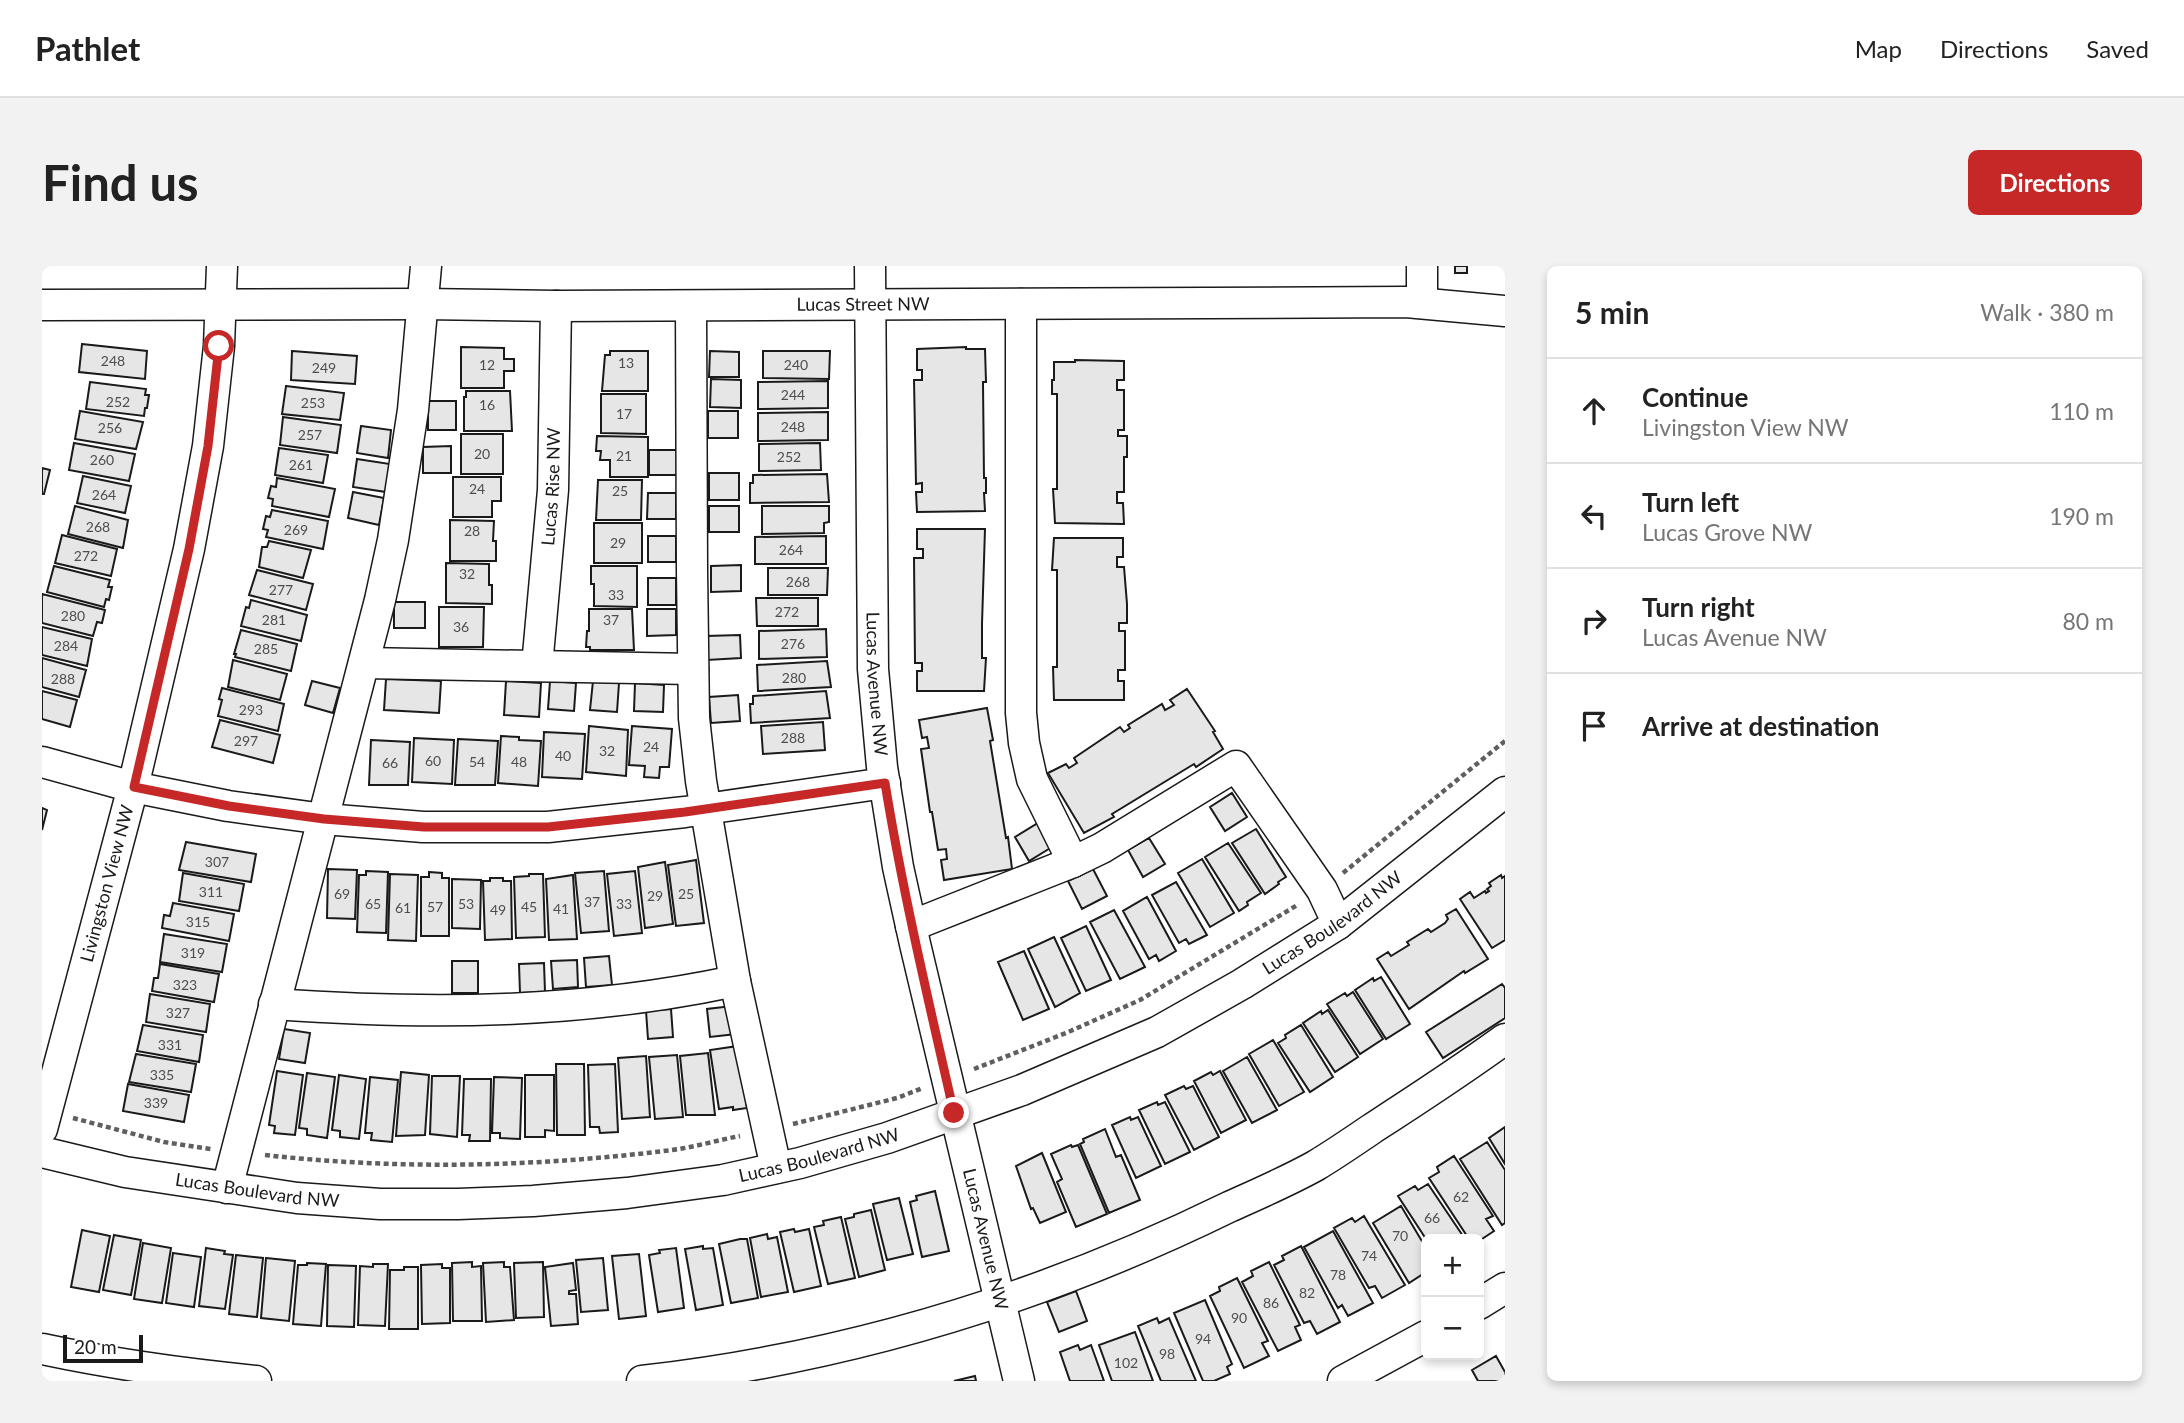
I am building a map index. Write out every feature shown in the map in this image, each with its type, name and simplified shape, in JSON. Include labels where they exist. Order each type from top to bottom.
[{"type":"street","name":"Livingston View NW","points":[[44,1120],[134,787],[183,575],[208,446],[219,346],[222,266]]},
{"type":"street","points":[[227,1188],[364,663],[393,540],[413,410],[426,266]]},
{"type":"street","name":"Lucas Avenue NW","points":[[870,266],[873,669],[885,783],[898,867],[911,926],[1019,1381]]},
{"type":"street","points":[[1422,266],[1422,303]]},
{"type":"street","name":"Lucas Street NW","points":[[42,305],[1422,303],[1505,311]]},
{"type":"street","points":[[1021,304],[1021,713],[1032,779],[1073,862]]},
{"type":"street","name":"Lucas Rise NW","points":[[537,666],[553,490],[556,306]]},
{"type":"street","points":[[691,306],[694,718],[706,810],[735,981],[776,1168]]},
{"type":"street","points":[[364,663],[693,669]]},
{"type":"street","points":[[42,762],[134,787],[229,806],[324,819],[424,827],[548,827],[706,810],[885,783]]},
{"type":"street","points":[[911,926],[1102,848],[1236,766],[1322,890],[1338,925]]},
{"type":"street","name":"Lucas Boulevard NW","points":[[42,1152],[125,1172],[227,1188],[297,1198],[380,1204],[533,1201],[627,1193],[723,1180],[776,1168],[887,1138],[1022,1090],[1157,1032],[1338,925],[1505,792]]},
{"type":"street","points":[[274,1004],[365,1011],[513,1010],[620,1001],[686,992],[735,981]]},
{"type":"street","points":[[642,1381],[691,1376],[815,1354],[946,1320],[1042,1287],[1175,1234],[1314,1166],[1505,1040]]},
{"type":"street","points":[[1484,1301],[1505,1288]]},
{"type":"street","points":[[1343,1381],[1421,1339]]},
{"type":"street","points":[[42,1349],[195,1375],[256,1381]]},
{"type":"path","points":[[44,1120],[97,1123],[164,1142],[236,1152],[307,1160],[430,1165],[547,1161],[673,1149],[768,1130],[897,1098],[1066,1033],[1140,1000],[1322,890],[1505,741]]},
{"type":"building","points":[[1455,266],[1467,266],[1467,273],[1455,273]]},
{"type":"building","points":[[82,344],[147,351],[145,379],[79,372]]},
{"type":"building","points":[[461,347],[504,348],[504,359],[514,359],[514,371],[504,371],[504,388],[461,388]]},
{"type":"building","points":[[917,349],[985,349],[985,511],[917,512],[916,492],[922,492],[922,483],[916,484],[914,380],[922,380],[922,370],[917,370]]},
{"type":"building","points":[[292,351],[357,356],[355,384],[291,380]]},
{"type":"building","points":[[610,351],[648,351],[648,391],[602,391],[605,355],[610,355]]},
{"type":"building","points":[[710,351],[739,352],[739,377],[709,377]]},
{"type":"building","points":[[763,351],[830,351],[829,379],[763,378]]},
{"type":"building","points":[[1124,361],[1124,380],[1117,380],[1117,390],[1124,390],[1124,430],[1118,430],[1118,436],[1127,436],[1127,457],[1124,457],[1124,492],[1117,492],[1117,503],[1123,503],[1124,524],[1055,523],[1053,489],[1057,489],[1057,394],[1052,394],[1054,362]]},
{"type":"building","points":[[711,379],[741,380],[741,408],[710,407]]},
{"type":"building","points":[[828,381],[828,408],[758,409],[758,382]]},
{"type":"building","points":[[90,382],[146,389],[145,395],[149,395],[144,416],[86,409]]},
{"type":"building","points":[[286,386],[344,393],[340,420],[282,414]]},
{"type":"building","points":[[466,391],[510,391],[512,431],[464,431]]},
{"type":"building","points":[[601,394],[646,394],[646,434],[601,433]]},
{"type":"building","points":[[428,401],[456,401],[456,430],[428,430]]},
{"type":"building","points":[[80,411],[143,422],[136,449],[75,439]]},
{"type":"building","points":[[708,411],[738,411],[738,438],[708,438]]},
{"type":"building","points":[[828,412],[828,440],[758,441],[758,413]]},
{"type":"building","points":[[283,417],[341,425],[337,453],[280,445]]},
{"type":"building","points":[[361,426],[391,430],[388,458],[357,453]]},
{"type":"building","points":[[461,434],[503,434],[503,474],[461,474]]},
{"type":"building","points":[[597,436],[648,437],[648,477],[610,477],[610,460],[600,460],[601,451],[596,451]]},
{"type":"building","points":[[74,443],[135,454],[129,481],[69,470]]},
{"type":"building","points":[[820,443],[821,470],[759,471],[759,444]]},
{"type":"building","points":[[451,446],[451,473],[423,473],[423,447]]},
{"type":"building","points":[[279,448],[328,455],[323,483],[275,475]]},
{"type":"building","points":[[649,450],[677,450],[678,475],[649,475]]},
{"type":"building","points":[[357,459],[390,464],[386,492],[353,487]]},
{"type":"building","points":[[42,468],[50,470],[44,494],[42,494]]},
{"type":"building","points":[[709,473],[739,473],[739,500],[709,500]]},
{"type":"building","points":[[827,474],[829,502],[750,503],[750,483],[753,483],[753,475]]},
{"type":"building","points":[[83,476],[131,486],[125,513],[77,503]]},
{"type":"building","points":[[453,477],[501,477],[501,501],[492,501],[492,517],[453,517]]},
{"type":"building","points":[[277,478],[335,489],[329,517],[272,506],[273,499],[268,498],[271,486],[276,487]]},
{"type":"building","points":[[598,480],[642,480],[641,520],[596,520]]},
{"type":"building","points":[[353,492],[384,498],[379,525],[348,518]]},
{"type":"building","points":[[648,493],[676,493],[676,519],[647,519]]},
{"type":"building","points":[[75,506],[128,520],[123,548],[68,534]]},
{"type":"building","points":[[709,506],[739,506],[739,532],[709,532]]},
{"type":"building","points":[[762,506],[829,506],[829,522],[824,523],[824,533],[762,534]]},
{"type":"building","points":[[272,510],[328,521],[323,549],[266,537],[268,530],[263,529],[266,516],[270,517]]},
{"type":"building","points":[[450,520],[494,521],[496,561],[450,561]]},
{"type":"building","points":[[594,523],[642,523],[642,563],[594,563]]},
{"type":"building","points":[[917,529],[985,529],[982,624],[982,658],[986,658],[984,691],[917,691],[917,671],[922,671],[922,663],[915,663],[914,558],[923,558],[923,549],[917,549]]},
{"type":"building","points":[[62,535],[117,549],[111,576],[55,563]]},
{"type":"building","points":[[648,536],[676,536],[676,562],[648,562]]},
{"type":"building","points":[[826,536],[826,564],[755,564],[755,537]]},
{"type":"building","points":[[1054,538],[1123,538],[1123,557],[1117,557],[1117,567],[1124,567],[1127,604],[1127,623],[1119,623],[1119,631],[1125,631],[1125,670],[1118,670],[1118,681],[1124,681],[1124,700],[1054,700],[1053,667],[1057,667],[1057,570],[1052,570]]},
{"type":"building","points":[[269,541],[311,550],[303,578],[259,567],[262,547],[267,547]]},
{"type":"building","points":[[446,563],[489,564],[492,604],[446,603]]},
{"type":"building","points":[[741,565],[741,591],[711,592],[711,566]]},
{"type":"building","points":[[54,566],[110,580],[108,587],[112,587],[104,607],[47,592]]},
{"type":"building","points":[[591,566],[637,566],[637,607],[594,606]]},
{"type":"building","points":[[768,568],[828,568],[827,595],[768,595]]},
{"type":"building","points":[[257,570],[313,584],[306,610],[249,595]]},
{"type":"building","points":[[648,578],[676,578],[676,605],[648,605]]},
{"type":"building","points":[[42,594],[105,610],[102,623],[97,622],[93,636],[42,623]]},
{"type":"building","points":[[756,598],[818,598],[818,626],[757,626]]},
{"type":"building","points":[[251,600],[307,615],[301,641],[241,626],[246,607],[249,608]]},
{"type":"building","points":[[394,602],[425,602],[425,628],[394,628]]},
{"type":"building","points":[[439,607],[484,607],[483,647],[439,647]]},
{"type":"building","points":[[589,609],[632,609],[634,650],[590,650],[590,647],[586,647]]},
{"type":"building","points":[[647,609],[676,609],[676,635],[647,636]]},
{"type":"building","points":[[42,627],[92,639],[87,666],[42,655]]},
{"type":"building","points":[[826,629],[827,657],[759,659],[759,631]]},
{"type":"building","points":[[241,630],[297,644],[291,671],[235,657]]},
{"type":"building","points":[[740,635],[741,658],[707,660],[706,636]]},
{"type":"building","points":[[42,658],[86,670],[79,697],[42,687]]},
{"type":"building","points":[[233,660],[287,674],[280,700],[228,687]]},
{"type":"building","points":[[827,661],[831,687],[758,691],[757,665]]},
{"type":"building","points":[[386,679],[441,681],[439,713],[384,710]]},
{"type":"building","points":[[312,681],[340,688],[333,713],[305,705]]},
{"type":"building","points":[[506,681],[541,683],[539,717],[504,715]]},
{"type":"building","points":[[550,681],[576,683],[574,711],[548,709]]},
{"type":"building","points":[[593,681],[619,683],[617,712],[590,710]]},
{"type":"building","points":[[635,683],[664,685],[663,712],[634,711]]},
{"type":"building","points":[[222,688],[284,704],[278,731],[218,716]]},
{"type":"building","points":[[1187,689],[1215,731],[1213,732],[1223,749],[1196,767],[1194,764],[1112,814],[1114,817],[1084,833],[1048,773],[1066,764],[1069,768],[1077,763],[1074,758],[1120,727],[1124,732],[1130,728],[1128,725],[1162,704],[1165,710],[1174,705],[1170,700]]},
{"type":"building","points":[[42,691],[77,700],[70,727],[42,719]]},
{"type":"building","points":[[826,691],[830,718],[751,723],[750,704],[753,704],[753,696]]},
{"type":"building","points":[[738,695],[740,721],[711,723],[709,697]]},
{"type":"building","points":[[987,708],[1012,869],[944,880],[941,860],[947,859],[946,849],[938,850],[930,812],[921,749],[929,748],[927,737],[922,738],[919,720]]},
{"type":"building","points":[[220,720],[280,735],[273,763],[212,747]]},
{"type":"building","points":[[823,722],[825,750],[763,754],[761,726]]},
{"type":"building","points":[[589,726],[628,730],[626,776],[586,772]]},
{"type":"building","points":[[632,726],[672,729],[669,767],[660,767],[659,778],[644,777],[645,766],[629,765]]},
{"type":"building","points":[[544,732],[585,734],[582,779],[542,777]]},
{"type":"building","points":[[501,736],[541,741],[538,786],[498,783]]},
{"type":"building","points":[[414,738],[454,740],[452,784],[412,782]]},
{"type":"building","points":[[458,739],[498,741],[495,785],[455,785]]},
{"type":"building","points":[[371,740],[410,742],[408,785],[369,785]]},
{"type":"building","points":[[1232,793],[1247,817],[1225,831],[1210,807]]},
{"type":"building","points":[[42,808],[47,810],[42,830]]},
{"type":"building","points":[[1038,823],[1052,847],[1029,861],[1015,837]]},
{"type":"building","points":[[1256,829],[1286,877],[1265,894],[1232,843]]},
{"type":"building","points":[[1149,838],[1165,864],[1143,877],[1128,850]]},
{"type":"building","points":[[186,842],[256,854],[251,882],[179,870]]},
{"type":"building","points":[[1228,843],[1261,893],[1239,911],[1205,857]]},
{"type":"building","points":[[1202,859],[1234,913],[1210,927],[1178,873]]},
{"type":"building","points":[[696,860],[704,923],[676,926],[668,865]]},
{"type":"building","points":[[665,862],[673,924],[645,928],[638,867]]},
{"type":"building","points":[[328,869],[357,870],[355,919],[327,918]]},
{"type":"building","points":[[1093,869],[1107,896],[1082,909],[1068,881]]},
{"type":"building","points":[[366,871],[388,872],[386,933],[357,932],[359,875],[366,875]]},
{"type":"building","points":[[604,871],[609,931],[581,933],[575,873]]},
{"type":"building","points":[[635,871],[642,933],[614,936],[607,874]]},
{"type":"building","points":[[429,872],[442,873],[442,878],[449,878],[449,936],[421,936],[421,877],[429,877]]},
{"type":"building","points":[[183,873],[244,884],[239,911],[179,901]]},
{"type":"building","points":[[390,874],[418,875],[416,941],[388,940]]},
{"type":"building","points":[[543,874],[545,937],[516,938],[514,877]]},
{"type":"building","points":[[573,875],[577,939],[549,940],[546,879]]},
{"type":"building","points":[[1501,875],[1502,878],[1505,876],[1505,940],[1492,948],[1460,899],[1470,892],[1474,898],[1485,891],[1486,893],[1491,886],[1489,883]]},
{"type":"building","points":[[490,878],[511,881],[512,939],[485,940],[483,881],[490,881]]},
{"type":"building","points":[[452,879],[481,880],[480,929],[452,928]]},
{"type":"building","points":[[1176,882],[1207,935],[1189,944],[1186,939],[1179,943],[1152,895]]},
{"type":"building","points":[[1147,897],[1176,951],[1159,961],[1156,955],[1149,959],[1123,911]]},
{"type":"building","points":[[173,903],[234,914],[229,941],[162,928],[164,915],[170,916]]},
{"type":"building","points":[[1456,909],[1488,959],[1465,973],[1464,971],[1409,1009],[1377,959],[1388,952],[1391,956],[1428,929],[1431,932],[1445,923],[1448,919],[1446,915]]},
{"type":"building","points":[[1114,910],[1145,967],[1120,979],[1090,922]]},
{"type":"building","points":[[1086,926],[1111,980],[1086,991],[1061,938]]},
{"type":"building","points":[[164,934],[227,944],[222,972],[160,962]]},
{"type":"building","points":[[1054,937],[1080,993],[1055,1007],[1028,949]]},
{"type":"building","points":[[1024,951],[1049,1009],[1023,1020],[998,962]]},
{"type":"building","points":[[609,956],[612,985],[586,987],[584,958]]},
{"type":"building","points":[[577,960],[578,987],[553,989],[551,961]]},
{"type":"building","points":[[452,961],[478,961],[478,993],[452,993]]},
{"type":"building","points":[[544,963],[545,992],[520,993],[519,964]]},
{"type":"building","points":[[160,964],[219,974],[214,1002],[152,991]]},
{"type":"building","points":[[1381,977],[1410,1024],[1386,1039],[1355,990],[1373,978],[1374,981]]},
{"type":"building","points":[[1502,984],[1505,988],[1505,1018],[1443,1058],[1426,1032]]},
{"type":"building","points":[[1353,992],[1383,1039],[1360,1054],[1327,1004],[1345,993],[1347,996]]},
{"type":"building","points":[[150,994],[210,1004],[206,1032],[146,1022]]},
{"type":"building","points":[[732,1006],[736,1034],[710,1037],[707,1009]]},
{"type":"building","points":[[671,1009],[673,1037],[648,1039],[646,1011]]},
{"type":"building","points":[[1328,1010],[1358,1057],[1335,1072],[1303,1023],[1321,1011],[1322,1014]]},
{"type":"building","points":[[143,1025],[203,1035],[199,1062],[137,1051]]},
{"type":"building","points":[[1301,1025],[1333,1077],[1310,1092],[1278,1043]]},
{"type":"building","points":[[284,1029],[310,1033],[305,1063],[279,1059]]},
{"type":"building","points":[[1273,1040],[1304,1092],[1279,1106],[1249,1054]]},
{"type":"building","points":[[738,1046],[747,1108],[719,1109],[710,1050]]},
{"type":"building","points":[[708,1053],[715,1115],[686,1115],[680,1056]]},
{"type":"building","points":[[136,1054],[196,1064],[191,1092],[129,1082]]},
{"type":"building","points":[[677,1055],[683,1117],[655,1119],[649,1057]]},
{"type":"building","points":[[646,1056],[650,1117],[622,1119],[618,1058]]},
{"type":"building","points":[[1247,1057],[1277,1110],[1252,1123],[1223,1071]]},
{"type":"building","points":[[556,1064],[584,1064],[585,1135],[557,1135]]},
{"type":"building","points":[[615,1064],[618,1132],[600,1133],[599,1127],[590,1127],[588,1065]]},
{"type":"building","points":[[277,1071],[303,1075],[295,1135],[274,1133],[275,1126],[269,1125]]},
{"type":"building","points":[[1220,1071],[1246,1120],[1221,1133],[1194,1081],[1211,1072],[1213,1075]]},
{"type":"building","points":[[401,1072],[429,1075],[425,1135],[396,1136]]},
{"type":"building","points":[[307,1073],[335,1077],[327,1138],[307,1135],[307,1129],[299,1128]]},
{"type":"building","points":[[339,1075],[366,1079],[359,1139],[340,1137],[340,1131],[332,1130]]},
{"type":"building","points":[[525,1075],[554,1075],[554,1131],[545,1130],[545,1137],[525,1137]]},
{"type":"building","points":[[432,1076],[460,1076],[457,1137],[430,1134]]},
{"type":"building","points":[[370,1077],[398,1080],[392,1142],[371,1140],[372,1133],[365,1133]]},
{"type":"building","points":[[494,1077],[522,1078],[520,1139],[500,1138],[500,1133],[492,1133]]},
{"type":"building","points":[[464,1079],[491,1079],[490,1141],[469,1141],[470,1135],[462,1135]]},
{"type":"building","points":[[128,1084],[189,1095],[184,1122],[123,1111]]},
{"type":"building","points":[[1184,1086],[1186,1089],[1193,1086],[1219,1137],[1194,1150],[1165,1095]]},
{"type":"building","points":[[1157,1102],[1158,1105],[1165,1102],[1190,1152],[1165,1164],[1139,1110]]},
{"type":"building","points":[[1130,1117],[1131,1120],[1138,1117],[1161,1166],[1136,1178],[1112,1125]]},
{"type":"building","points":[[1505,1127],[1505,1164],[1489,1138]]},
{"type":"building","points":[[1105,1129],[1116,1157],[1121,1155],[1140,1200],[1109,1213],[1080,1144],[1084,1142],[1083,1139]]},
{"type":"building","points":[[1487,1142],[1505,1170],[1505,1223],[1502,1225],[1460,1159]]},
{"type":"building","points":[[1071,1145],[1078,1145],[1107,1214],[1076,1227],[1057,1182],[1062,1179],[1051,1154]]},
{"type":"building","points":[[1042,1153],[1066,1212],[1040,1223],[1033,1208],[1031,1209],[1016,1166]]},
{"type":"building","points":[[1454,1156],[1493,1216],[1486,1219],[1494,1231],[1484,1238],[1484,1234],[1466,1234],[1429,1178],[1439,1172],[1437,1167]]},
{"type":"building","points":[[1428,1184],[1462,1234],[1423,1234],[1398,1196],[1415,1186],[1418,1190]]},
{"type":"building","points":[[935,1191],[949,1251],[922,1257],[910,1202],[917,1200],[916,1196]]},
{"type":"building","points":[[899,1198],[913,1254],[887,1260],[873,1204]]},
{"type":"building","points":[[1401,1206],[1421,1240],[1421,1275],[1409,1283],[1373,1223]]},
{"type":"building","points":[[871,1210],[885,1270],[859,1277],[845,1219]]},
{"type":"building","points":[[1364,1216],[1405,1285],[1382,1298],[1375,1286],[1369,1288],[1334,1228],[1352,1218],[1355,1222]]},
{"type":"building","points":[[841,1217],[855,1278],[828,1284],[814,1227],[824,1225],[823,1221]]},
{"type":"building","points":[[794,1229],[795,1232],[809,1229],[821,1286],[794,1292],[780,1232]]},
{"type":"building","points":[[82,1230],[110,1236],[99,1292],[71,1287]]},
{"type":"building","points":[[1333,1231],[1373,1303],[1348,1316],[1342,1305],[1338,1308],[1304,1247]]},
{"type":"building","points":[[767,1234],[768,1239],[777,1237],[788,1292],[761,1297],[750,1238]]},
{"type":"building","points":[[114,1235],[141,1240],[131,1295],[103,1290]]},
{"type":"building","points":[[747,1239],[758,1298],[731,1303],[719,1244]]},
{"type":"building","points":[[143,1243],[171,1248],[162,1303],[134,1299]]},
{"type":"building","points":[[703,1246],[703,1249],[713,1248],[723,1305],[696,1310],[685,1249]]},
{"type":"building","points":[[1301,1246],[1340,1322],[1317,1334],[1310,1321],[1304,1323],[1274,1265],[1284,1260],[1282,1256]]},
{"type":"building","points":[[206,1248],[233,1255],[225,1309],[199,1306]]},
{"type":"building","points":[[676,1248],[684,1308],[658,1312],[649,1255],[660,1253],[659,1250]]},
{"type":"building","points":[[173,1253],[201,1257],[194,1307],[166,1303]]},
{"type":"building","points":[[639,1254],[646,1316],[619,1319],[612,1256]]},
{"type":"building","points":[[236,1255],[263,1258],[257,1317],[229,1314]]},
{"type":"building","points":[[266,1258],[295,1261],[289,1321],[261,1318]]},
{"type":"building","points":[[603,1258],[608,1310],[581,1312],[576,1260]]},
{"type":"building","points":[[472,1262],[472,1267],[481,1266],[482,1321],[453,1321],[452,1263]]},
{"type":"building","points":[[504,1262],[504,1267],[510,1267],[514,1320],[486,1322],[483,1263]]},
{"type":"building","points":[[543,1262],[544,1317],[516,1318],[514,1263]]},
{"type":"building","points":[[1269,1262],[1300,1325],[1295,1327],[1301,1340],[1278,1351],[1242,1282],[1253,1276],[1251,1271]]},
{"type":"building","points":[[573,1263],[576,1290],[569,1291],[569,1294],[576,1294],[578,1324],[551,1326],[545,1267]]},
{"type":"building","points":[[326,1264],[321,1326],[293,1324],[298,1265]]},
{"type":"building","points":[[373,1264],[388,1264],[385,1326],[358,1325],[360,1266],[373,1267]]},
{"type":"building","points":[[442,1264],[442,1268],[450,1268],[450,1323],[422,1324],[421,1265]]},
{"type":"building","points":[[328,1265],[356,1266],[354,1327],[327,1326]]},
{"type":"building","points":[[404,1267],[418,1267],[418,1329],[389,1329],[390,1270],[404,1270]]},
{"type":"building","points":[[1237,1278],[1268,1341],[1262,1343],[1269,1356],[1244,1368],[1210,1296],[1220,1291],[1219,1287]]},
{"type":"building","points":[[1076,1291],[1087,1321],[1059,1332],[1047,1302]]},
{"type":"building","points":[[1205,1300],[1232,1364],[1227,1367],[1230,1374],[1214,1381],[1203,1381],[1174,1313]]},
{"type":"building","points":[[1157,1318],[1159,1323],[1169,1318],[1196,1381],[1161,1381],[1138,1326]]},
{"type":"building","points":[[1135,1332],[1153,1381],[1112,1381],[1099,1345]]},
{"type":"building","points":[[1078,1345],[1080,1350],[1091,1345],[1104,1381],[1070,1381],[1060,1352]]},
{"type":"building","points":[[1496,1356],[1505,1372],[1505,1381],[1478,1381],[1472,1370]]},
{"type":"building","points":[[975,1376],[976,1381],[954,1381]]},
{"type":"route","points":[[219,346],[208,446],[189,549],[134,787],[229,806],[324,819],[424,827],[548,827],[685,812],[885,783],[898,867],[954,1113]]}]
